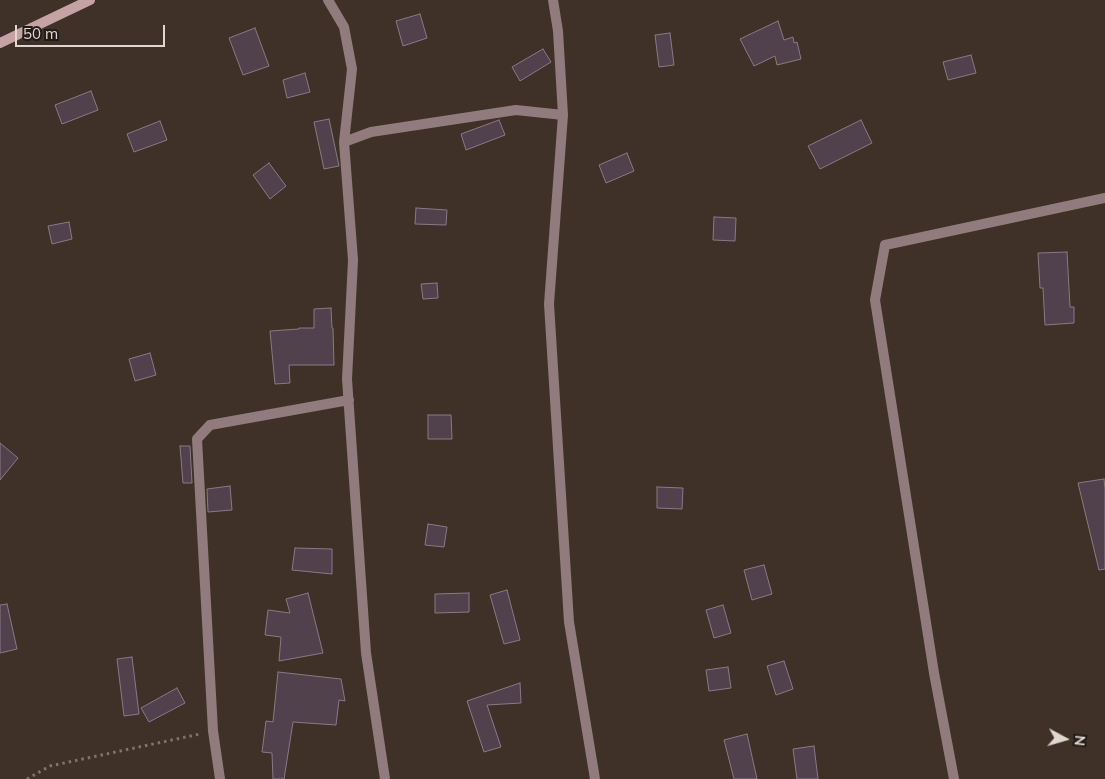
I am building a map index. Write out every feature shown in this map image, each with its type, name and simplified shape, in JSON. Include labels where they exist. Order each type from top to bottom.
[{"type":"street","points":[[0,43],[90,0]]},
{"type":"street","points":[[328,0],[344,27],[352,69],[344,142],[353,260],[347,379],[366,653],[385,779]]},
{"type":"street","points":[[553,0],[558,31],[563,115],[550,304],[569,622],[595,779]]},
{"type":"street","points":[[344,142],[371,132],[516,110],[563,115]]},
{"type":"street","points":[[954,779],[934,673],[875,300],[884,245],[1105,198]]},
{"type":"street","points":[[220,779],[213,731],[196,439],[210,425],[349,400]]},
{"type":"path","points":[[27,779],[50,766],[213,731]]},
{"type":"building","points":[[420,14],[427,38],[403,46],[396,21]]},
{"type":"building","points":[[778,21],[784,40],[793,37],[794,43],[797,42],[801,59],[777,65],[775,56],[754,66],[740,39]]},
{"type":"building","points":[[255,28],[269,66],[243,75],[229,38]]},
{"type":"building","points":[[670,33],[674,65],[659,67],[655,35]]},
{"type":"building","points":[[543,49],[551,62],[520,81],[512,67]]},
{"type":"building","points":[[971,55],[976,73],[948,80],[943,62]]},
{"type":"building","points":[[305,73],[310,92],[287,98],[283,80]]},
{"type":"building","points":[[91,91],[98,110],[62,124],[55,105]]},
{"type":"building","points":[[329,119],[339,166],[324,169],[314,122]]},
{"type":"building","points":[[499,120],[505,135],[466,150],[461,134]]},
{"type":"building","points":[[861,120],[872,143],[820,169],[808,146]]},
{"type":"building","points":[[160,121],[167,140],[134,152],[127,134]]},
{"type":"building","points":[[627,153],[634,171],[606,183],[599,165]]},
{"type":"building","points":[[269,163],[286,186],[270,199],[253,175]]},
{"type":"building","points":[[416,208],[447,210],[446,225],[415,224]]},
{"type":"building","points":[[714,217],[736,218],[735,241],[713,240]]},
{"type":"building","points":[[69,222],[72,239],[52,244],[48,226]]},
{"type":"building","points":[[1067,252],[1070,307],[1074,307],[1074,323],[1045,325],[1043,288],[1040,288],[1038,253]]},
{"type":"building","points":[[437,283],[438,298],[423,299],[421,284]]},
{"type":"building","points":[[331,308],[334,365],[289,365],[290,383],[275,384],[270,331],[314,328],[314,309]]},
{"type":"building","points":[[150,353],[156,375],[135,381],[129,359]]},
{"type":"building","points":[[428,415],[451,415],[452,439],[428,439]]},
{"type":"building","points":[[0,443],[18,458],[0,480]]},
{"type":"building","points":[[180,446],[190,446],[192,483],[183,483]]},
{"type":"building","points":[[1104,479],[1105,569],[1099,570],[1078,483]]},
{"type":"building","points":[[230,486],[232,510],[208,512],[207,489]]},
{"type":"building","points":[[657,487],[683,488],[682,509],[657,508]]},
{"type":"building","points":[[428,524],[447,527],[444,547],[425,545]]},
{"type":"building","points":[[295,548],[332,549],[332,574],[292,570]]},
{"type":"building","points":[[764,565],[772,594],[752,600],[744,570]]},
{"type":"building","points":[[507,590],[520,640],[504,644],[490,595]]},
{"type":"building","points":[[308,593],[323,653],[279,661],[281,637],[265,635],[268,610],[290,613],[286,599]]},
{"type":"building","points":[[469,593],[469,612],[435,613],[435,594]]},
{"type":"building","points":[[7,604],[17,649],[0,653],[0,605]]},
{"type":"building","points":[[723,605],[731,633],[714,638],[706,610]]},
{"type":"building","points":[[132,657],[139,714],[124,716],[117,659]]},
{"type":"building","points":[[784,661],[793,689],[776,695],[767,666]]},
{"type":"building","points":[[728,667],[731,688],[709,691],[706,670]]},
{"type":"building","points":[[278,672],[341,679],[345,701],[339,700],[336,725],[293,722],[284,779],[273,779],[272,753],[262,752],[266,721],[273,722]]},
{"type":"building","points":[[520,683],[521,703],[487,705],[501,747],[484,752],[467,701]]},
{"type":"building","points":[[177,688],[185,703],[149,722],[141,708]]},
{"type":"building","points":[[747,734],[757,779],[734,779],[724,740]]},
{"type":"building","points":[[814,746],[818,779],[797,779],[793,749]]}]
